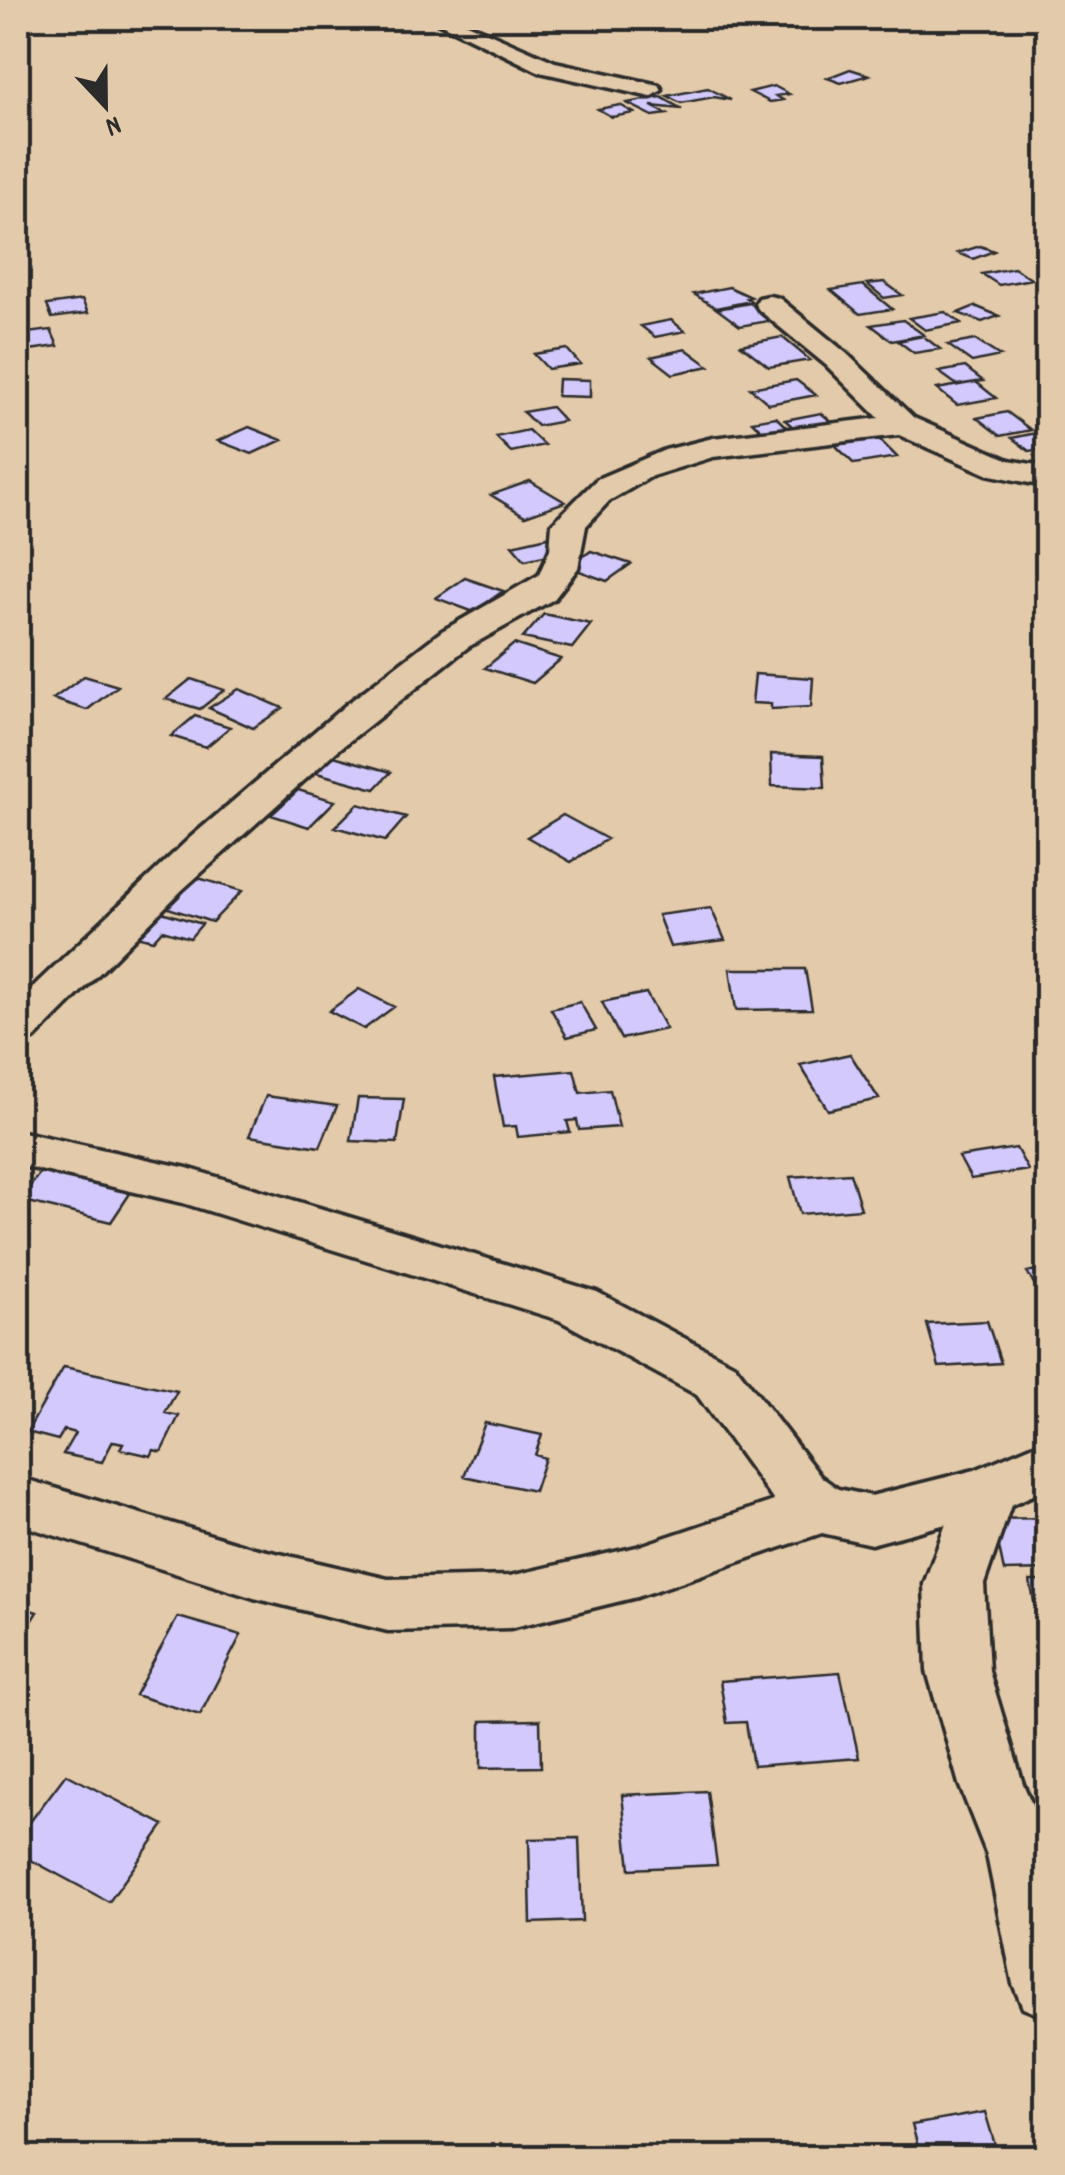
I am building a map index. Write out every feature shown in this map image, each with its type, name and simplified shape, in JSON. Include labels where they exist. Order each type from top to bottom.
[{"type":"street","points":[[439,18],[548,67],[651,90]]},
{"type":"street","points":[[768,304],[856,378],[903,425],[998,467],[1034,478],[1048,477]]},
{"type":"street","points":[[18,1028],[242,810],[375,700],[476,626],[548,590],[568,548],[569,524],[604,488],[650,464],[697,450],[903,425]]},
{"type":"street","points":[[18,1148],[187,1186],[578,1306],[716,1380],[800,1493],[822,1509],[871,1520],[987,1490],[1048,1462]]},
{"type":"street","points":[[987,1490],[954,1584],[958,1671],[991,1784],[1020,1856],[1048,1984]]},
{"type":"street","points":[[18,1501],[254,1573],[388,1605],[510,1602],[637,1572],[822,1509]]},
{"type":"building","points":[[850,69],[869,75],[841,83],[827,78]]},
{"type":"building","points":[[774,86],[789,94],[776,96],[783,100],[770,102],[750,92]]},
{"type":"building","points":[[708,88],[731,100],[714,97],[681,103],[667,96]]},
{"type":"building","points":[[661,97],[682,109],[651,106],[667,114],[653,116],[627,103]]},
{"type":"building","points":[[620,105],[634,113],[612,117],[598,109]]},
{"type":"building","points":[[980,246],[994,251],[973,259],[958,253]]},
{"type":"building","points":[[1014,268],[1031,279],[999,285],[982,274]]},
{"type":"building","points":[[884,282],[902,295],[884,298],[867,284]]},
{"type":"building","points":[[863,285],[892,309],[860,314],[831,290]]},
{"type":"building","points":[[729,287],[751,297],[747,298],[751,301],[716,308],[694,294]]},
{"type":"building","points":[[82,300],[88,313],[52,318],[47,305]]},
{"type":"building","points":[[750,303],[774,320],[740,326],[717,309]]},
{"type":"building","points":[[975,306],[999,316],[982,322],[958,313]]},
{"type":"building","points":[[945,312],[961,323],[925,330],[909,318]]},
{"type":"building","points":[[671,320],[685,331],[655,337],[641,326]]},
{"type":"building","points":[[903,320],[924,335],[892,341],[871,325]]},
{"type":"building","points":[[51,330],[58,346],[22,351],[18,334]]},
{"type":"building","points":[[923,336],[940,349],[914,353],[898,341]]},
{"type":"building","points":[[782,337],[810,360],[769,367],[741,345]]},
{"type":"building","points":[[975,340],[1000,356],[972,362],[948,345]]},
{"type":"building","points":[[567,349],[580,364],[548,369],[534,354]]},
{"type":"building","points":[[686,349],[709,366],[673,374],[651,357]]},
{"type":"building","points":[[965,367],[983,381],[957,385],[939,372]]},
{"type":"building","points":[[558,379],[590,380],[590,397],[557,396]]},
{"type":"building","points":[[796,380],[816,395],[769,404],[750,388]]},
{"type":"building","points":[[976,382],[996,398],[957,405],[937,389]]},
{"type":"building","points":[[551,407],[564,421],[537,426],[523,412]]},
{"type":"building","points":[[1007,412],[1031,430],[1000,436],[977,418]]},
{"type":"building","points":[[821,413],[840,429],[803,436],[785,420]]},
{"type":"building","points":[[776,417],[786,427],[762,431],[752,421]]},
{"type":"building","points":[[249,427],[282,440],[252,454],[218,441]]},
{"type":"building","points":[[528,430],[544,445],[511,452],[496,437]]},
{"type":"building","points":[[1046,431],[1048,448],[1029,451],[1012,438]]},
{"type":"building","points":[[878,438],[897,457],[854,464],[835,445]]},
{"type":"building","points":[[530,481],[565,502],[525,516],[491,495]]},
{"type":"building","points":[[548,537],[562,552],[525,560],[512,545]]},
{"type":"building","points":[[591,551],[631,564],[607,581],[568,567]]},
{"type":"building","points":[[465,578],[503,591],[474,612],[436,598]]},
{"type":"building","points":[[544,614],[591,624],[572,648],[523,638]]},
{"type":"building","points":[[514,644],[561,659],[533,683],[485,668]]},
{"type":"building","points":[[755,674],[813,678],[811,707],[771,709],[771,704],[752,703]]},
{"type":"building","points":[[84,676],[118,686],[87,710],[53,699]]},
{"type":"building","points":[[191,679],[224,690],[200,709],[166,699]]},
{"type":"building","points":[[239,689],[283,708],[253,728],[209,708]]},
{"type":"building","points":[[195,716],[230,727],[206,747],[171,736]]},
{"type":"building","points":[[771,754],[823,756],[825,788],[772,786]]},
{"type":"building","points":[[330,755],[391,772],[375,789],[313,772]]},
{"type":"building","points":[[298,790],[335,801],[309,827],[271,815]]},
{"type":"building","points":[[358,804],[406,817],[385,841],[335,827]]},
{"type":"building","points":[[563,815],[607,839],[571,862],[527,837]]},
{"type":"building","points":[[195,877],[242,891],[212,922],[165,907]]},
{"type":"building","points":[[711,908],[725,940],[670,947],[658,915]]},
{"type":"building","points":[[155,910],[202,924],[190,938],[162,930],[153,940],[132,935]]},
{"type":"building","points":[[730,969],[805,969],[812,1009],[736,1010]]},
{"type":"building","points":[[359,989],[394,1007],[364,1029],[329,1011]]},
{"type":"building","points":[[646,993],[666,1029],[621,1039],[602,1002]]},
{"type":"building","points":[[580,1002],[596,1030],[567,1037],[551,1009]]},
{"type":"building","points":[[850,1054],[879,1099],[828,1110],[800,1065]]},
{"type":"building","points":[[574,1070],[580,1093],[610,1090],[619,1127],[579,1130],[577,1120],[567,1121],[570,1132],[518,1137],[516,1126],[503,1127],[494,1077]]},
{"type":"building","points":[[266,1096],[337,1106],[320,1147],[249,1136]]},
{"type":"building","points":[[358,1098],[404,1099],[397,1143],[351,1141]]},
{"type":"building","points":[[1016,1148],[1028,1170],[971,1179],[959,1157]]},
{"type":"building","points":[[44,1167],[133,1189],[111,1222],[20,1200]]},
{"type":"building","points":[[850,1173],[861,1209],[800,1214],[790,1177]]},
{"type":"building","points":[[1048,1267],[1048,1290],[1039,1292],[1027,1272]]},
{"type":"building","points":[[987,1321],[1001,1363],[939,1367],[927,1324]]},
{"type":"building","points":[[64,1367],[177,1391],[165,1413],[179,1416],[161,1452],[154,1450],[151,1456],[120,1449],[123,1443],[113,1441],[102,1462],[63,1454],[75,1433],[64,1430],[58,1440],[27,1432]]},
{"type":"building","points":[[485,1423],[542,1435],[535,1455],[545,1458],[534,1491],[464,1476]]},
{"type":"building","points":[[1048,1518],[1048,1570],[1004,1571],[993,1519]]},
{"type":"building","points":[[1030,1581],[1048,1581],[1048,1646],[1043,1646]]},
{"type":"building","points":[[18,1606],[37,1612],[18,1642]]},
{"type":"building","points":[[178,1617],[241,1635],[200,1715],[135,1695]]},
{"type":"building","points":[[840,1672],[859,1758],[753,1766],[746,1722],[727,1723],[720,1681]]},
{"type":"building","points":[[540,1720],[541,1767],[481,1768],[481,1721]]},
{"type":"building","points":[[66,1774],[164,1825],[109,1902],[18,1853],[18,1838]]},
{"type":"building","points":[[707,1791],[717,1865],[630,1869],[622,1795]]},
{"type":"building","points":[[579,1838],[582,1921],[531,1923],[529,1839]]},
{"type":"building","points":[[985,2112],[999,2158],[921,2158],[912,2125]]}]
